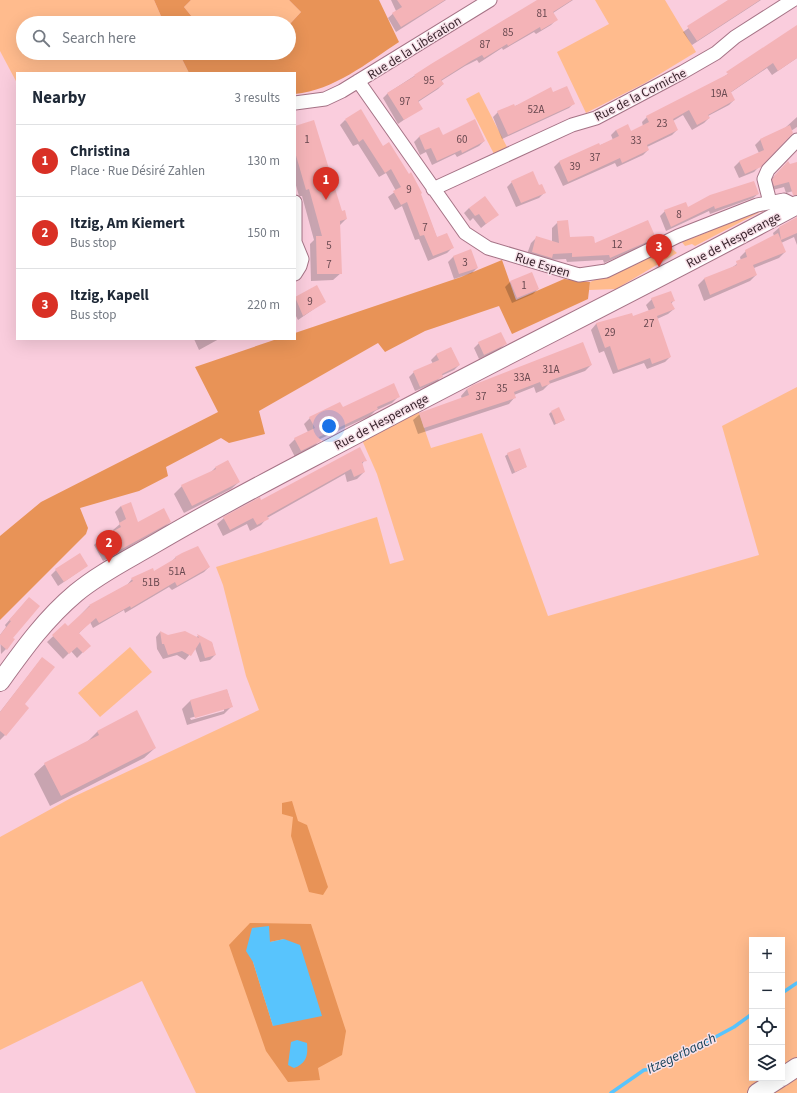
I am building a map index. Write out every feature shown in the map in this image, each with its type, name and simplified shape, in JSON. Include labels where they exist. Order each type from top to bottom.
[{"type":"main road","name":"Rue de Hesperange","points":[[0,682],[35,633],[57,610],[104,573],[204,515],[512,352],[670,273],[796,205]]},
{"type":"main road","points":[[785,1074],[797,1067]]},
{"type":"main road","points":[[757,1093],[775,1081]]},
{"type":"street","name":"Rue de la Libération","points":[[296,103],[325,99],[358,81],[490,0]]},
{"type":"street","name":"Rue de la Corniche","points":[[433,189],[572,125],[603,115],[716,53],[735,37],[793,0]]},
{"type":"street","name":"Rue Espen","points":[[358,81],[465,233],[488,248],[579,275],[606,271],[678,236],[770,202],[784,200],[796,205]]},
{"type":"street","points":[[770,202],[764,179],[768,170],[797,140]]},
{"type":"street","points":[[296,244],[302,259],[296,272]]},
{"type":"shaded area","points":[[0,0],[154,0],[161,16],[16,16],[16,60],[182,60],[188,72],[16,72],[16,81],[0,51]]},
{"type":"shaded area","points":[[154,0],[191,0],[184,7],[191,16],[161,16]]},
{"type":"shaded area","points":[[191,0],[289,0],[301,12],[296,17],[296,16],[191,16],[184,7]]},
{"type":"shaded area","points":[[289,0],[379,0],[399,42],[362,67],[337,81],[323,87],[296,94],[296,72],[188,72],[182,60],[296,60],[296,17],[301,12]]},
{"type":"shaded area","points":[[595,0],[665,0],[696,52],[645,83],[586,113],[557,52],[609,24]]},
{"type":"shaded area","points":[[479,92],[507,147],[494,154],[466,99]]},
{"type":"shaded area","points":[[772,205],[775,208],[760,212],[695,246],[692,244],[685,246],[682,242],[708,232],[706,228]]},
{"type":"shaded area","points":[[669,246],[677,253],[616,289],[589,290],[590,282]]},
{"type":"shaded area","points":[[502,260],[516,300],[564,279],[590,282],[588,299],[512,334],[499,306],[425,331],[385,352],[378,343],[259,411],[265,434],[229,443],[221,438],[166,467],[168,476],[139,491],[80,508],[88,528],[86,534],[0,620],[0,536],[41,502],[218,412],[195,367],[274,340],[296,340],[296,333],[461,277]]},
{"type":"shaded area","points":[[797,387],[797,1093],[196,1093],[142,981],[0,1050],[0,837],[71,798],[259,710],[246,676],[223,585],[216,567],[377,517],[390,564],[404,560],[377,474],[362,440],[418,410],[431,448],[482,433],[548,616],[759,555],[722,426]]},
{"type":"shaded area","points":[[130,647],[152,672],[100,717],[78,693]]},
{"type":"shaded area","points":[[292,801],[298,821],[307,825],[328,887],[323,895],[309,892],[291,836],[293,817],[282,814],[282,803]]},
{"type":"shaded area","points":[[250,923],[311,924],[346,1031],[342,1055],[318,1068],[320,1080],[288,1082],[266,1051],[229,945]],"holes":[[[284,939],[273,1026],[253,962],[270,942]]]},
{"type":"water","points":[[269,926],[270,942],[284,939],[300,945],[322,1016],[273,1026],[253,962],[246,951],[252,928]]},
{"type":"water","points":[[297,1040],[307,1043],[307,1051],[306,1058],[302,1064],[294,1068],[288,1065],[291,1042]]},
{"type":"building","points":[[397,0],[445,0],[401,27],[392,13],[402,7]]},
{"type":"building","points":[[537,0],[572,0],[553,12],[558,20],[541,30],[540,27],[484,58],[482,55],[441,80],[444,84],[418,101],[423,109],[404,120],[387,93],[415,76],[414,75],[431,64]]},
{"type":"building","points":[[728,0],[760,0],[697,41],[687,26]]},
{"type":"building","points":[[797,25],[797,58],[778,71],[773,63],[731,92],[735,100],[708,115],[710,118],[697,125],[689,110],[673,119],[678,130],[647,145],[649,150],[622,163],[620,158],[568,182],[559,161],[599,143],[600,145],[619,136],[616,130],[628,124],[631,131],[649,122],[646,116],[728,74],[726,72]]},
{"type":"building","points":[[567,86],[575,104],[508,135],[497,111],[514,104],[515,106],[551,87],[553,92]]},
{"type":"building","points":[[361,109],[383,146],[389,142],[409,174],[411,172],[422,193],[421,194],[437,237],[447,233],[454,248],[433,256],[424,235],[420,236],[407,202],[401,205],[393,191],[401,187],[391,169],[385,173],[363,139],[359,142],[345,119]]},
{"type":"building","points":[[475,119],[485,141],[462,153],[461,150],[437,161],[431,148],[425,150],[419,136],[439,127],[443,135]]},
{"type":"building","points":[[314,120],[342,211],[345,210],[347,219],[340,221],[342,274],[317,274],[316,236],[322,236],[309,189],[306,190],[296,155],[296,126]]},
{"type":"building","points":[[790,125],[793,133],[761,167],[745,174],[739,161],[764,150],[760,139]]},
{"type":"building","points":[[788,161],[790,164],[797,162],[797,195],[793,195],[789,182],[774,186],[772,180]]},
{"type":"building","points":[[533,171],[539,185],[542,184],[546,193],[521,203],[511,181]]},
{"type":"building","points":[[754,181],[759,194],[715,209],[714,206],[671,227],[664,210],[686,202],[688,207],[710,195]]},
{"type":"building","points":[[485,196],[499,215],[486,224],[479,214],[475,216],[469,208]]},
{"type":"building","points":[[797,217],[797,233],[781,240],[779,227]]},
{"type":"building","points":[[568,220],[570,237],[592,236],[594,237],[595,243],[648,220],[656,238],[610,258],[609,255],[572,257],[572,253],[553,254],[552,258],[532,252],[536,236],[559,243],[557,221]]},
{"type":"building","points":[[778,233],[786,252],[753,265],[757,275],[710,295],[704,278],[737,265],[736,261],[747,257],[745,250]]},
{"type":"building","points":[[471,249],[478,268],[459,274],[453,256]]},
{"type":"building","points":[[532,272],[539,289],[517,298],[510,281]]},
{"type":"building","points":[[317,285],[326,302],[303,316],[296,296]]},
{"type":"building","points":[[671,291],[675,301],[671,302],[675,309],[657,316],[671,357],[652,364],[650,358],[618,370],[610,346],[605,348],[596,323],[632,313],[633,316],[655,308],[651,298]]},
{"type":"building","points":[[501,332],[507,344],[484,355],[478,342]]},
{"type":"building","points":[[583,342],[592,365],[549,381],[550,384],[542,387],[540,382],[514,392],[516,398],[424,428],[419,413],[469,395],[467,389],[473,385]]},
{"type":"building","points":[[451,347],[460,365],[442,374],[443,377],[420,387],[413,371],[439,360],[436,354]]},
{"type":"building","points":[[394,383],[400,397],[377,407],[378,409],[319,437],[321,441],[301,451],[294,438],[315,428],[309,417],[340,402],[343,407]]},
{"type":"building","points":[[559,407],[565,420],[556,424],[551,411]]},
{"type":"building","points":[[360,447],[367,461],[362,462],[365,472],[354,477],[351,469],[267,516],[269,519],[257,525],[253,518],[230,530],[223,517],[260,497],[261,500]]},
{"type":"building","points":[[520,448],[527,467],[515,472],[507,453]]},
{"type":"building","points":[[228,460],[240,482],[192,506],[181,485],[216,469],[215,467]]},
{"type":"building","points":[[131,502],[138,522],[164,508],[171,522],[109,556],[100,538],[121,527],[119,523],[126,519],[121,506]]},
{"type":"building","points":[[198,546],[210,567],[177,586],[175,582],[131,608],[130,606],[99,623],[96,618],[79,633],[91,646],[83,653],[77,647],[69,654],[52,635],[65,623],[68,626],[90,606],[89,605],[133,581],[131,578],[153,568],[154,571],[182,553]]},
{"type":"building","points":[[80,553],[88,566],[64,582],[55,569]]},
{"type":"building","points":[[29,597],[40,606],[13,638],[15,639],[7,650],[0,644],[0,635],[11,621],[9,620]]},
{"type":"building","points":[[160,631],[168,635],[185,631],[199,638],[197,634],[212,642],[216,655],[205,658],[200,642],[191,656],[182,651],[168,655],[164,644],[162,644]]},
{"type":"building","points":[[42,657],[55,667],[25,704],[29,708],[6,736],[0,731],[0,712]]},
{"type":"building","points":[[227,689],[233,707],[195,718],[190,700]]},
{"type":"building","points":[[137,710],[156,748],[61,796],[44,763],[99,735],[97,731]]},
{"type":"waterway","name":"Itzegerbaach","points":[[785,991],[797,983]]},
{"type":"waterway","name":"Itzegerbaach","points":[[611,1093],[644,1070],[656,1069],[734,1027],[749,1016]]},
{"type":"place","name":"Christina","points":[[326,200]]},
{"type":"place","name":"Itzig, Kapell","points":[[659,267]]},
{"type":"place","name":"Itzig, Am Kiemert","points":[[109,563]]}]
